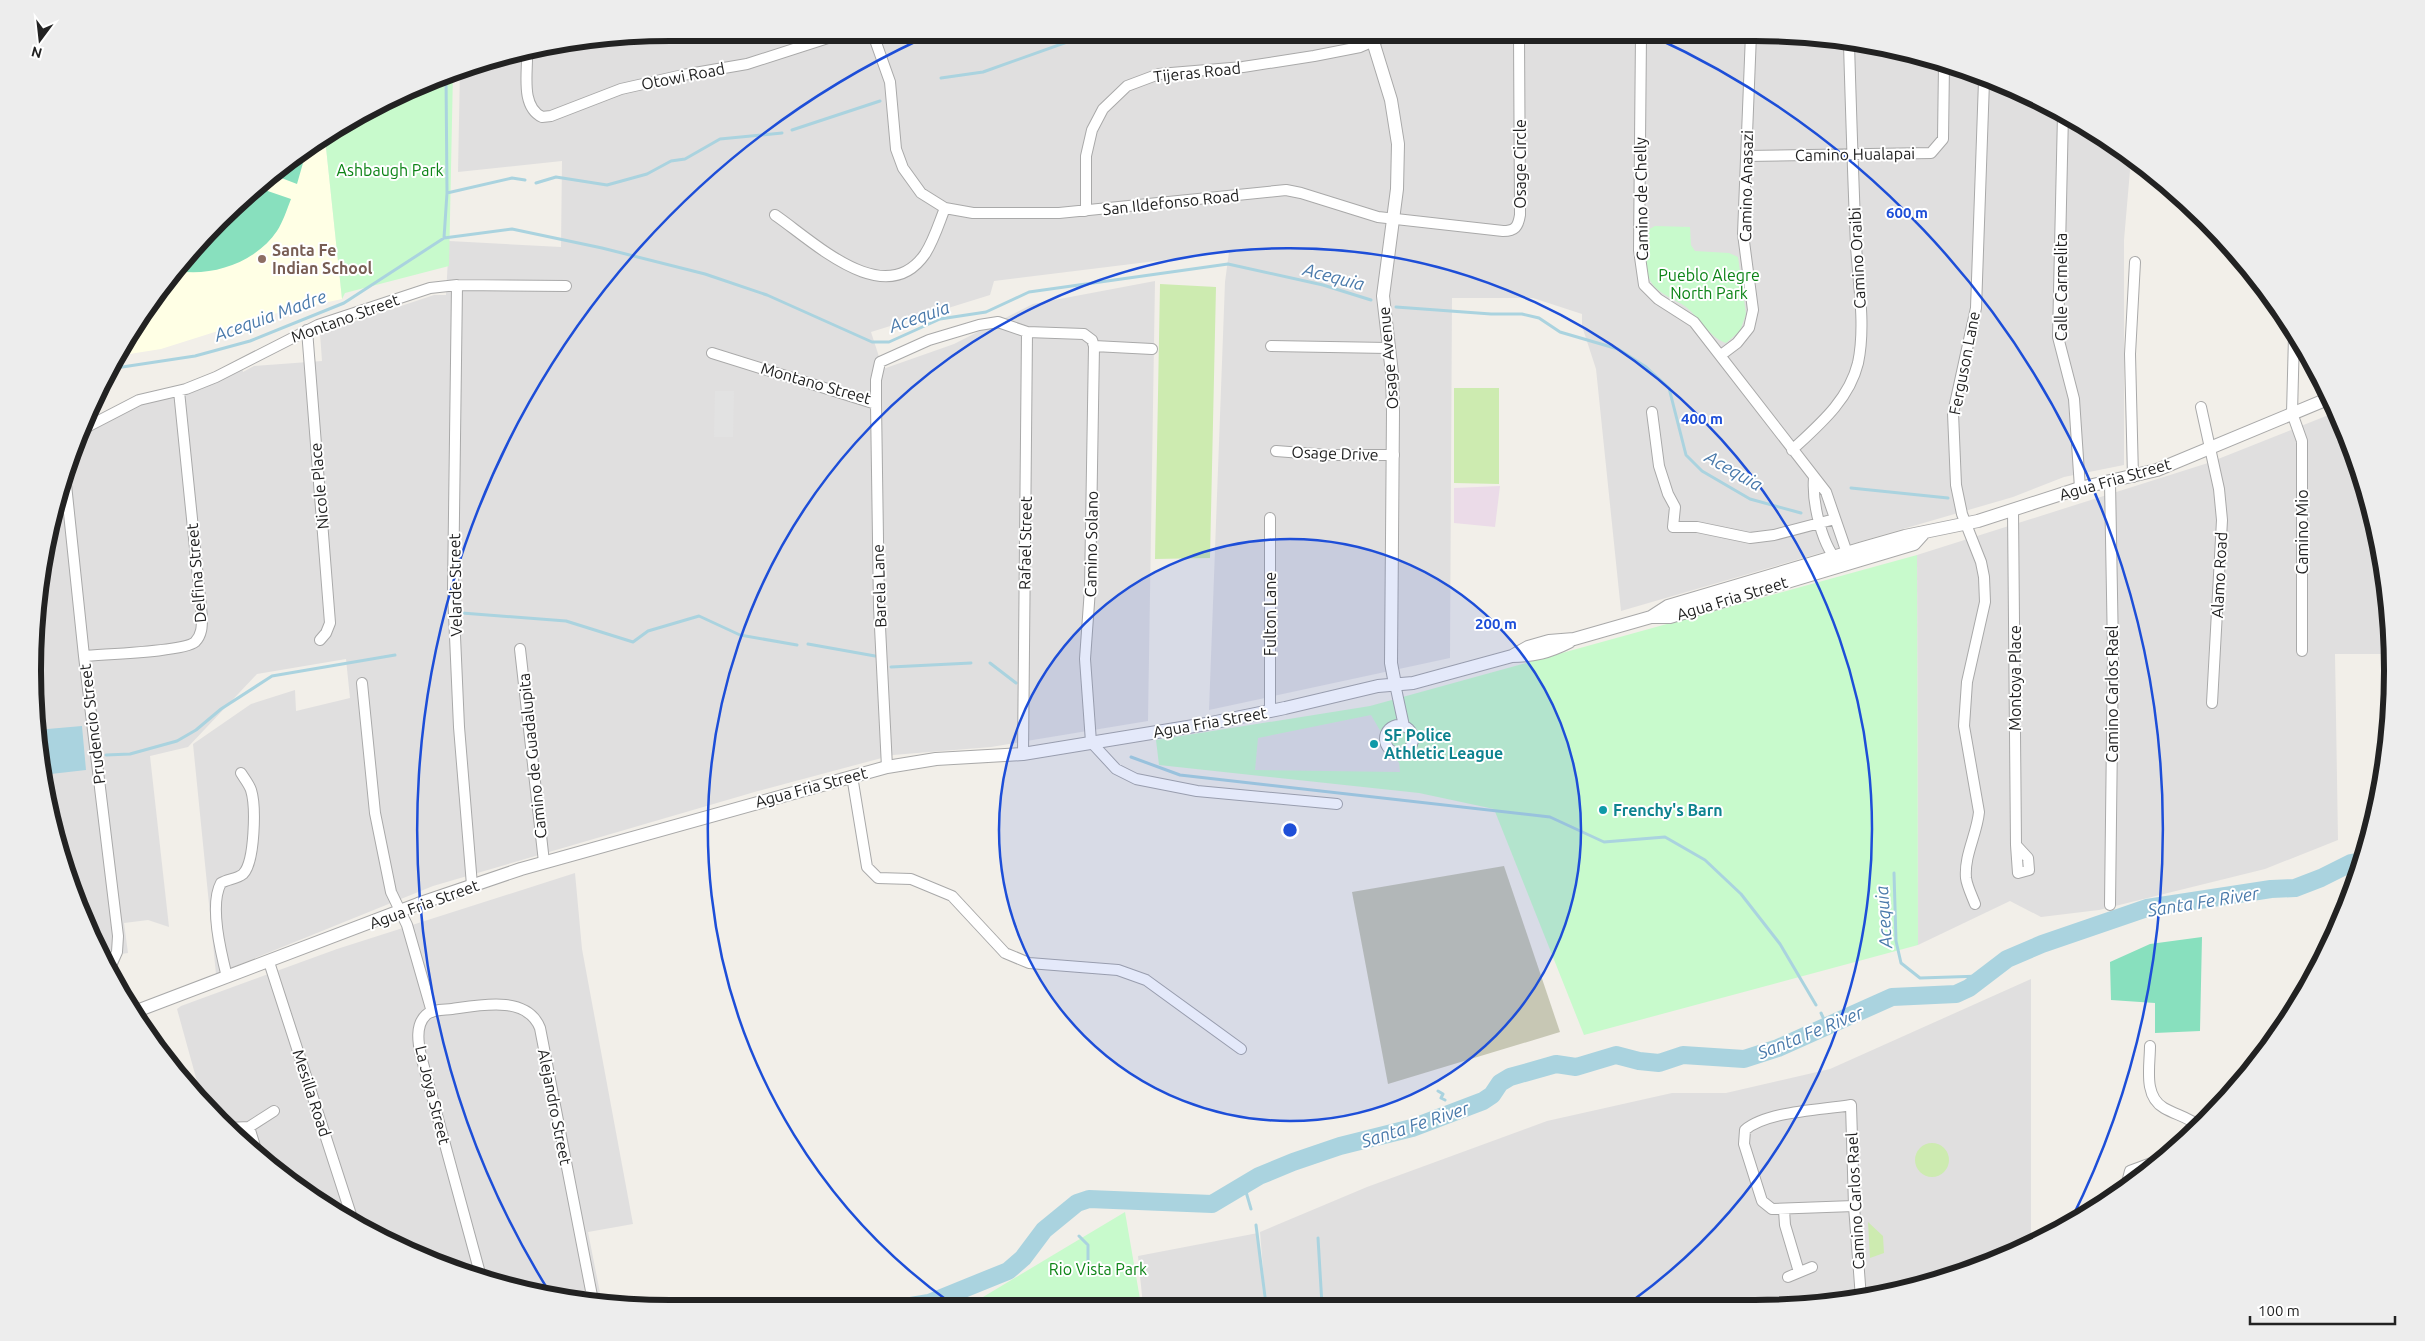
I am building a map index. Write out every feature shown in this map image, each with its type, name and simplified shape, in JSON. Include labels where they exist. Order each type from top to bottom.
[{"type":"street","name":"Otowi Road","points":[[527,58],[530,107],[536,114],[542,117],[551,116],[622,89],[683,75],[747,64],[819,41]]},
{"type":"street","points":[[775,215],[850,268],[867,275],[884,276],[908,270],[920,260],[928,248],[945,208],[921,192],[907,176],[901,164],[896,149],[890,82],[875,41]]},
{"type":"street","name":"Tijeras Road","points":[[1086,211],[1086,156],[1092,130],[1104,109],[1127,86],[1159,74],[1275,63],[1360,47],[1369,41]]},
{"type":"street","name":"Osage Avenue","points":[[1374,41],[1388,86],[1396,128],[1398,175],[1383,296],[1392,373],[1394,454],[1391,663],[1395,684]]},
{"type":"street","name":"Osage Circle","points":[[1394,218],[1503,231],[1514,230],[1517,226],[1520,215],[1519,41]]},
{"type":"street","name":"Camino de Chelly","points":[[1641,41],[1639,250],[1644,285],[1658,299],[1694,322],[1826,492],[1847,553]]},
{"type":"street","name":"Camino Anasazi","points":[[1721,355],[1737,342],[1749,328],[1753,310],[1742,234],[1751,41]]},
{"type":"street","name":"Camino Oraibi","points":[[1792,450],[1828,417],[1841,399],[1858,364],[1861,330],[1852,155],[1849,49]]},
{"type":"street","name":"Camino Hualapai","points":[[1746,156],[1931,153],[1943,139],[1944,71]]},
{"type":"street","name":"Ferguson Lane","points":[[1975,904],[1966,879],[1966,872],[1967,858],[1977,826],[1979,812],[1964,726],[1967,682],[1985,602],[1981,562],[1966,523],[1956,485],[1953,413],[1976,308],[1984,85]]},
{"type":"street","name":"Calle Carmelita","points":[[2063,123],[2058,337],[2074,399],[2080,488]]},
{"type":"street","name":"San Ildefonso Road","points":[[945,208],[973,213],[1086,211],[1286,190],[1378,217],[1394,218]]},
{"type":"street","points":[[2133,477],[2130,354],[2135,262]]},
{"type":"street","name":"Montano Street","points":[[91,425],[139,400],[179,391],[216,377],[307,330],[430,288],[457,285],[566,286]]},
{"type":"street","name":"Velarde Street","points":[[457,285],[453,591],[460,727],[472,885]]},
{"type":"street","name":"Montano Street","points":[[712,353],[876,404],[877,368],[880,362],[929,340],[979,325],[998,322],[1027,332]]},
{"type":"street","name":"Nicole Place","points":[[307,330],[330,623],[326,633],[320,640]]},
{"type":"street","points":[[1027,332],[1084,334],[1092,340],[1094,346],[1152,349]]},
{"type":"street","name":"Rafael Street","points":[[1023,754],[1027,332]]},
{"type":"street","name":"Camino Solano","points":[[1091,742],[1085,659],[1090,590],[1094,346]]},
{"type":"street","points":[[1271,346],[1388,348]]},
{"type":"street","points":[[2292,414],[2294,347]]},
{"type":"street","name":"Delfina Street","points":[[84,656],[179,648],[194,642],[200,635],[202,617],[179,391]]},
{"type":"street","name":"Agua Fria Street","points":[[1836,561],[1847,553],[1905,536],[1923,534],[1966,523],[2080,488],[2157,470],[2323,401]]},
{"type":"street","name":"Barela Lane","points":[[876,404],[879,607],[887,767]]},
{"type":"street","name":"Alamo Road","points":[[2201,407],[2219,489],[2222,520],[2212,703]]},
{"type":"street","points":[[1652,412],[1659,466],[1668,494],[1675,507],[1673,527],[1697,527],[1750,538],[1774,535],[1835,519]]},
{"type":"street","name":"Camino Mio","points":[[2292,414],[2302,441],[2302,652]]},
{"type":"street","name":"Osage Drive","points":[[1276,451],[1328,455],[1394,454]]},
{"type":"street","points":[[1814,478],[1813,494],[1820,523],[1836,561]]},
{"type":"street","name":"Camino Carlos Rael","points":[[2110,482],[2113,650],[2110,905]]},
{"type":"street","name":"Prudencio Street","points":[[68,492],[84,656],[118,936],[118,952],[113,961]]},
{"type":"street","name":"Montoya Place","points":[[2013,510],[2016,845]]},
{"type":"street","name":"Fulton Lane","points":[[1270,518],[1270,711]]},
{"type":"street","name":"Agua Fria Street","points":[[141,1009],[472,885],[544,862],[614,845],[852,776],[887,767],[936,759],[1023,754],[1206,724],[1378,686],[1413,683],[1512,656],[1532,656],[1551,651],[1574,639],[1651,617],[1670,617],[1836,561],[1914,544],[1923,534]]},
{"type":"street","name":"Camino de Guadalupita","points":[[520,649],[544,862]]},
{"type":"street","points":[[362,683],[375,812],[391,892],[407,925],[432,1012]]},
{"type":"street","points":[[1395,684],[1404,726]]},
{"type":"street","points":[[1091,742],[1116,769],[1136,780],[1197,791],[1337,804]]},
{"type":"street","points":[[227,977],[220,946],[216,894],[222,883],[237,877],[247,869],[253,850],[254,836],[251,790],[241,773]]},
{"type":"street","points":[[852,776],[867,867],[878,878],[912,880],[952,896],[1005,953],[1029,963],[1118,970],[1146,980],[1241,1049]]},
{"type":"street","name":"Mesilla Road","points":[[269,962],[350,1211]]},
{"type":"street","name":"Alejandro Street","points":[[432,1012],[495,1004],[524,1011],[538,1023],[591,1294]]},
{"type":"street","name":"La Joya Street","points":[[432,1012],[425,1016],[420,1025],[419,1045],[479,1269]]},
{"type":"street","points":[[2150,1046],[2150,1092],[2163,1108],[2193,1121]]},
{"type":"street","name":"Camino Carlos Rael","points":[[1784,1210],[1772,1209],[1762,1201],[1744,1144],[1745,1130],[1754,1122],[1821,1108],[1851,1105],[1854,1206],[1860,1290]]},
{"type":"street","points":[[239,1127],[249,1127],[274,1111]]},
{"type":"street","points":[[249,1127],[254,1142]]},
{"type":"street","points":[[2129,1177],[2130,1171],[2141,1167]]},
{"type":"street","points":[[1799,1272],[1785,1225],[1784,1210],[1854,1206]]},
{"type":"street","points":[[1788,1277],[1812,1267]]},
{"type":"shaded area","points":[[670,41],[1754,41],[1837,47],[1877,53],[1957,75],[1995,89],[2033,106],[2069,126],[2130,166],[2124,240],[2124,465],[2064,477],[2013,497],[1621,611],[1596,369],[1582,326],[1582,314],[1533,298],[1452,298],[1450,658],[1209,710],[1225,282],[1229,252],[994,281],[990,295],[871,332],[883,369],[954,344],[1033,304],[1155,281],[1148,721],[991,747],[893,755],[758,791],[433,886],[216,974],[193,744],[251,704],[295,690],[296,711],[350,698],[346,659],[257,674],[188,747],[150,756],[169,927],[148,920],[124,923],[128,953],[110,956],[89,911],[75,873],[53,793],[43,712],[41,670],[47,588],[53,548],[75,468],[89,430],[94,419],[134,397],[192,383],[241,360],[243,372],[254,366],[322,361],[320,333],[434,295],[446,295],[449,241],[561,247],[562,161],[458,172],[460,78],[548,53],[629,43]]},
{"type":"shaded area","name":"Santa Fe Indian School","points":[[326,144],[342,299],[269,315],[161,349],[127,354],[171,287],[197,256],[256,197],[287,171]]},
{"type":"shaded area","points":[[715,391],[734,391],[733,437],[714,437]]},
{"type":"shaded area","points":[[2329,415],[2350,468],[2372,548],[2378,588],[2383,654],[2335,654],[2338,840],[2265,869],[2099,910],[2041,917],[2010,901],[1918,945],[1917,555],[2208,463]]},
{"type":"shaded area","points":[[1500,486],[1495,527],[1454,523],[1454,488]]},
{"type":"shaded area","points":[[1371,715],[1399,763],[1400,772],[1255,770],[1258,738]]},
{"type":"shaded area","points":[[1504,866],[1560,1032],[1388,1084],[1352,892]]},
{"type":"shaded area","points":[[575,873],[582,949],[633,1224],[588,1232],[600,1295],[548,1288],[508,1278],[430,1252],[392,1235],[321,1194],[287,1170],[256,1144],[198,1086],[177,1009],[337,949]]},
{"type":"shaded area","points":[[2031,979],[2031,1236],[1995,1252],[1917,1278],[1877,1288],[1796,1298],[1754,1300],[1266,1300],[1260,1232],[1367,1187],[1547,1121],[1672,1093],[1726,1093],[1830,1069]]},
{"type":"shaded area","points":[[1258,1233],[1264,1300],[1142,1300],[1138,1256]]},
{"type":"green space","name":"Ashbaugh Park","points":[[453,81],[449,266],[345,293],[342,299],[326,144],[392,106]]},
{"type":"green space","points":[[304,159],[297,184],[280,177]]},
{"type":"green space","points":[[264,190],[291,199],[277,231],[258,251],[233,265],[205,272],[184,272],[226,226]]},
{"type":"green space","name":"Pueblo Alegre North Park","points":[[1655,226],[1690,227],[1691,245],[1695,251],[1729,253],[1738,257],[1746,314],[1740,331],[1726,343],[1710,332],[1691,311],[1662,293],[1651,282],[1645,264],[1644,232]]},
{"type":"green space","points":[[1160,284],[1216,287],[1210,558],[1155,559]]},
{"type":"green space","points":[[1454,388],[1499,388],[1499,484],[1454,483]]},
{"type":"green space","points":[[1917,555],[1918,945],[1584,1035],[1494,809],[1419,793],[1159,765],[1156,740],[1370,706]]},
{"type":"green space","points":[[2202,937],[2200,1031],[2155,1033],[2155,1003],[2111,1000],[2110,962],[2150,944]]},
{"type":"green space","points":[[1932,1143],[1939,1144],[1944,1148],[1948,1153],[1948,1167],[1944,1172],[1939,1176],[1932,1177],[1925,1176],[1920,1172],[1916,1167],[1915,1160],[1916,1153],[1920,1148],[1925,1144]]},
{"type":"green space","name":"Rio Vista Park","points":[[1125,1212],[1140,1299],[975,1300]]},
{"type":"green space","points":[[1868,1222],[1883,1236],[1884,1253],[1870,1258]]},
{"type":"water","points":[[82,726],[86,770],[50,774],[45,729]]},
{"type":"waterway","points":[[941,78],[983,72],[1070,41]]},
{"type":"waterway","points":[[446,83],[447,193]]},
{"type":"waterway","points":[[792,130],[880,101]]},
{"type":"waterway","points":[[536,183],[556,177],[607,185],[647,174],[671,161],[685,159],[720,139],[782,133]]},
{"type":"waterway","points":[[444,238],[447,193],[512,178],[525,180]]},
{"type":"waterway","name":"Acequia","points":[[120,367],[195,356],[250,341],[344,303],[444,238],[512,229],[602,248],[705,274],[767,295],[872,342],[889,342],[940,319],[986,312],[1029,292],[1228,264],[1323,285],[1371,300]]},
{"type":"waterway","name":"Acequia","points":[[1396,307],[1491,314],[1522,314],[1539,318],[1560,332],[1618,349],[1646,367],[1669,388],[1686,455],[1702,471],[1750,499],[1801,513]]},
{"type":"waterway","points":[[1851,488],[1948,498]]},
{"type":"waterway","points":[[462,613],[566,621],[633,642],[648,631],[699,616],[740,635],[797,645]]},
{"type":"waterway","points":[[808,644],[875,656]]},
{"type":"waterway","points":[[106,755],[130,754],[177,741],[196,730],[221,709],[272,676],[395,655]]},
{"type":"waterway","points":[[891,667],[971,663]]},
{"type":"waterway","points":[[990,663],[1016,683]]},
{"type":"waterway","points":[[1131,757],[1180,775],[1550,817],[1604,842],[1665,837],[1705,860],[1741,894],[1780,944],[1816,1005]]},
{"type":"waterway","name":"Santa Fe River","points":[[936,1300],[1008,1271],[1023,1258],[1044,1230],[1077,1203],[1089,1199],[1212,1204],[1259,1176],[1293,1162],[1340,1146],[1412,1128],[1483,1101],[1492,1095],[1500,1083],[1510,1077],[1556,1064],[1576,1067],[1616,1055],[1639,1061],[1659,1063],[1683,1055],[1744,1059],[1778,1048],[1892,997],[1956,994],[1969,988],[2007,959],[2042,944],[2147,908],[2271,889],[2295,888],[2353,863]]},
{"type":"waterway","name":"Acequia","points":[[1894,873],[1896,941],[1901,963],[1920,978],[1982,976]]},
{"type":"waterway","points":[[1821,1013],[1827,1026]]},
{"type":"waterway","points":[[1438,1091],[1443,1094],[1441,1098],[1445,1100]]},
{"type":"waterway","points":[[1244,1185],[1251,1209]]},
{"type":"waterway","points":[[1256,1225],[1265,1300]]},
{"type":"waterway","points":[[1079,1236],[1088,1245],[1088,1263]]},
{"type":"waterway","points":[[1318,1238],[1322,1300]]},
{"type":"place","name":"Santa Fe Indian School","points":[[262,259]]},
{"type":"place","name":"SF Police Athletic League","points":[[1374,744]]},
{"type":"place","name":"Frenchy's Barn","points":[[1603,810]]},
{"type":"water label","name":"Acequia Madre","points":[[270,315]]}]
